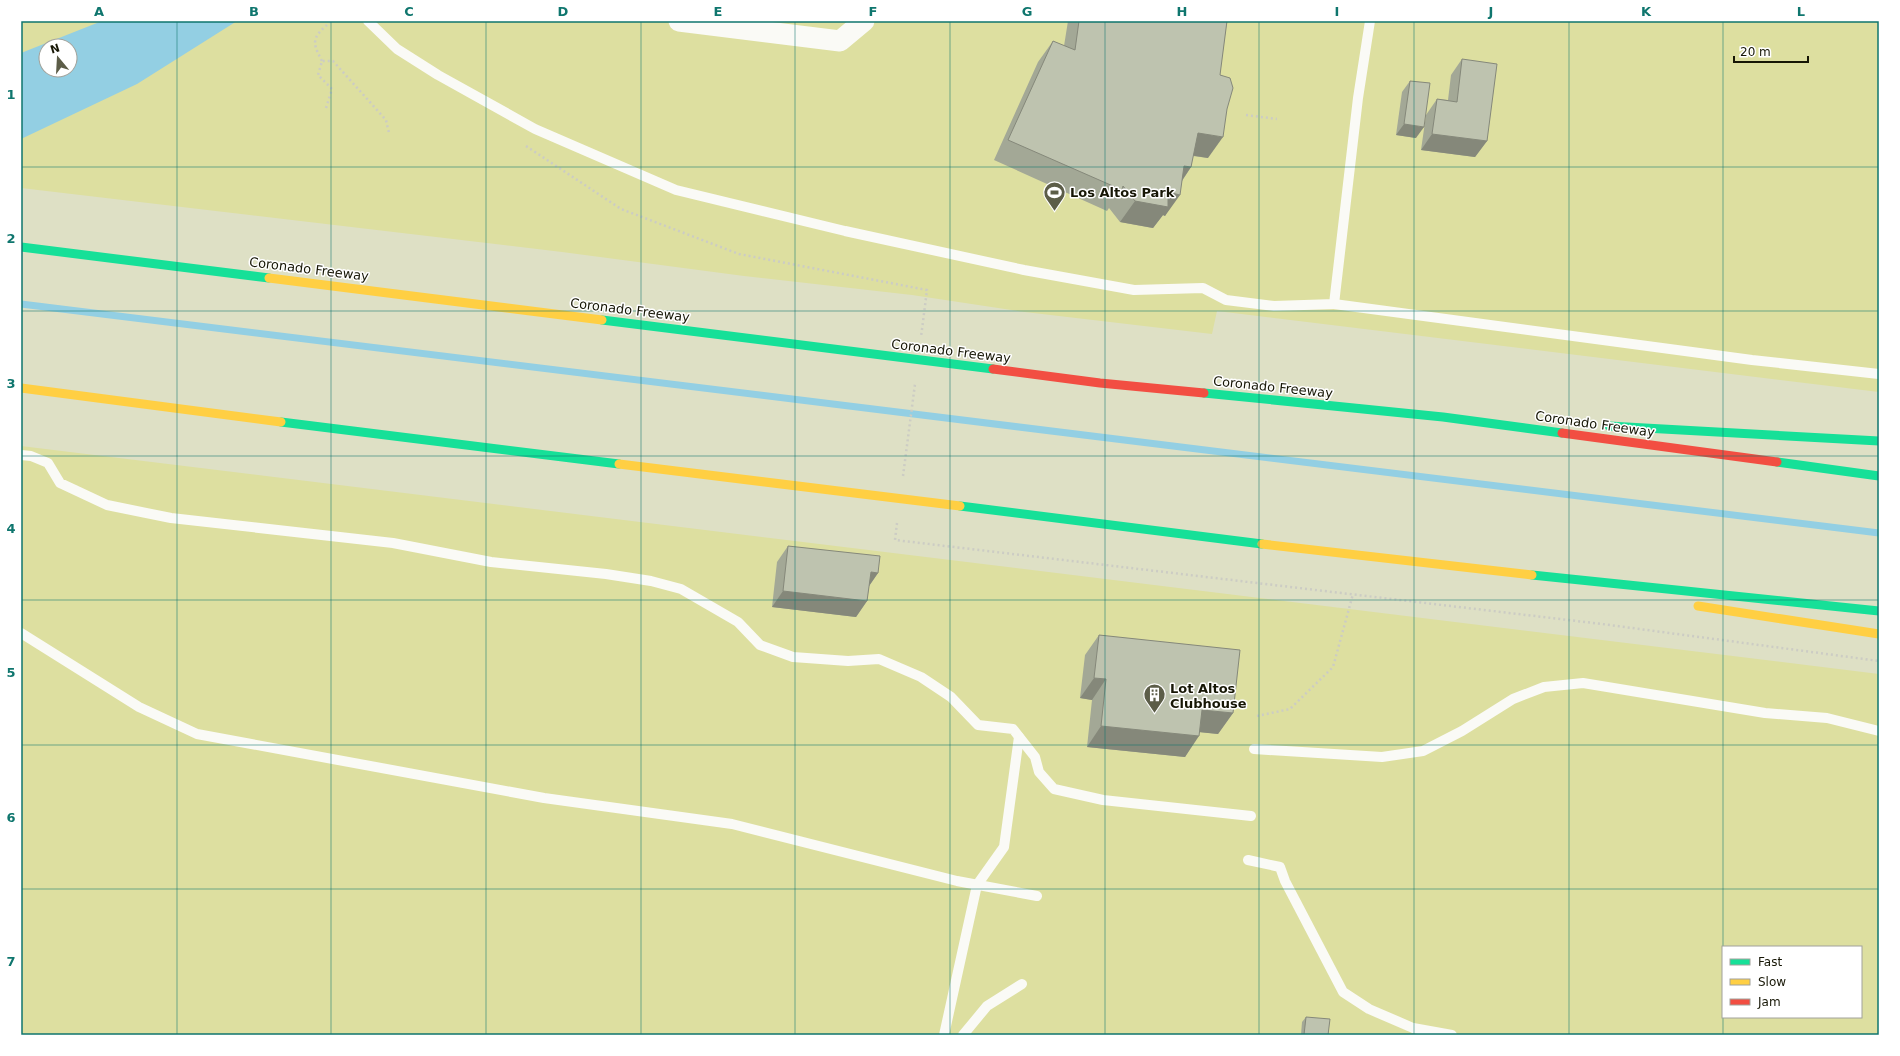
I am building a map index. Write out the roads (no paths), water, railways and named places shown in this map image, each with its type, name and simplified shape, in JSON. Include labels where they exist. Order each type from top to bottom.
[{"type":"highway","name":"Coronado Freeway","points":[[21,246],[1100,383],[1443,417],[1879,476]]},
{"type":"highway","points":[[21,388],[370,433],[1392,560],[1879,611]]},
{"type":"highway","points":[[1443,417],[1562,423]]},
{"type":"highway","points":[[1601,426],[1879,442]]},
{"type":"highway","points":[[1392,560],[1612,593]]},
{"type":"highway","points":[[1691,605],[1879,634]]},
{"type":"street","points":[[679,21],[840,40],[864,21]]},
{"type":"lane","points":[[368,21],[409,56],[438,74],[535,128],[676,190],[845,231],[1024,270],[1134,290],[1203,288],[1226,300],[1274,306],[1334,304],[1744,359],[1879,374]]},
{"type":"lane","points":[[1334,304],[1358,98],[1370,21]]},
{"type":"lane","points":[[21,455],[32,456],[48,463],[60,483],[106,505],[171,518],[393,543],[491,562],[606,574],[681,589],[738,622],[760,645],[792,657],[848,661],[879,659],[921,677],[951,698],[978,724],[1013,729],[1035,757],[1039,772],[1054,789],[1103,800],[1251,816]]},
{"type":"lane","points":[[21,633],[139,707],[197,734],[544,798],[732,824],[977,885],[1037,896]]},
{"type":"lane","points":[[1254,749],[1382,757],[1423,751],[1462,731],[1513,699],[1544,687],[1583,683],[1766,713],[1827,718],[1879,731]]},
{"type":"lane","points":[[944,1035],[977,885],[1004,847],[1019,737]]},
{"type":"lane","points":[[1248,860],[1280,868],[1343,992],[1370,1009],[1413,1028],[1452,1035]]},
{"type":"lane","points":[[962,1035],[987,1006],[1022,984]]},
{"type":"water","points":[[102,21],[237,21],[137,84],[21,139],[21,53],[38,46],[38,78],[78,78],[78,38],[59,38]]},
{"type":"waterway","points":[[21,304],[1879,533]]},
{"type":"place","name":"Los Altos Park","points":[[1054,212]]},
{"type":"place","name":"Lot Altos Clubhouse","points":[[1155,714]]}]
